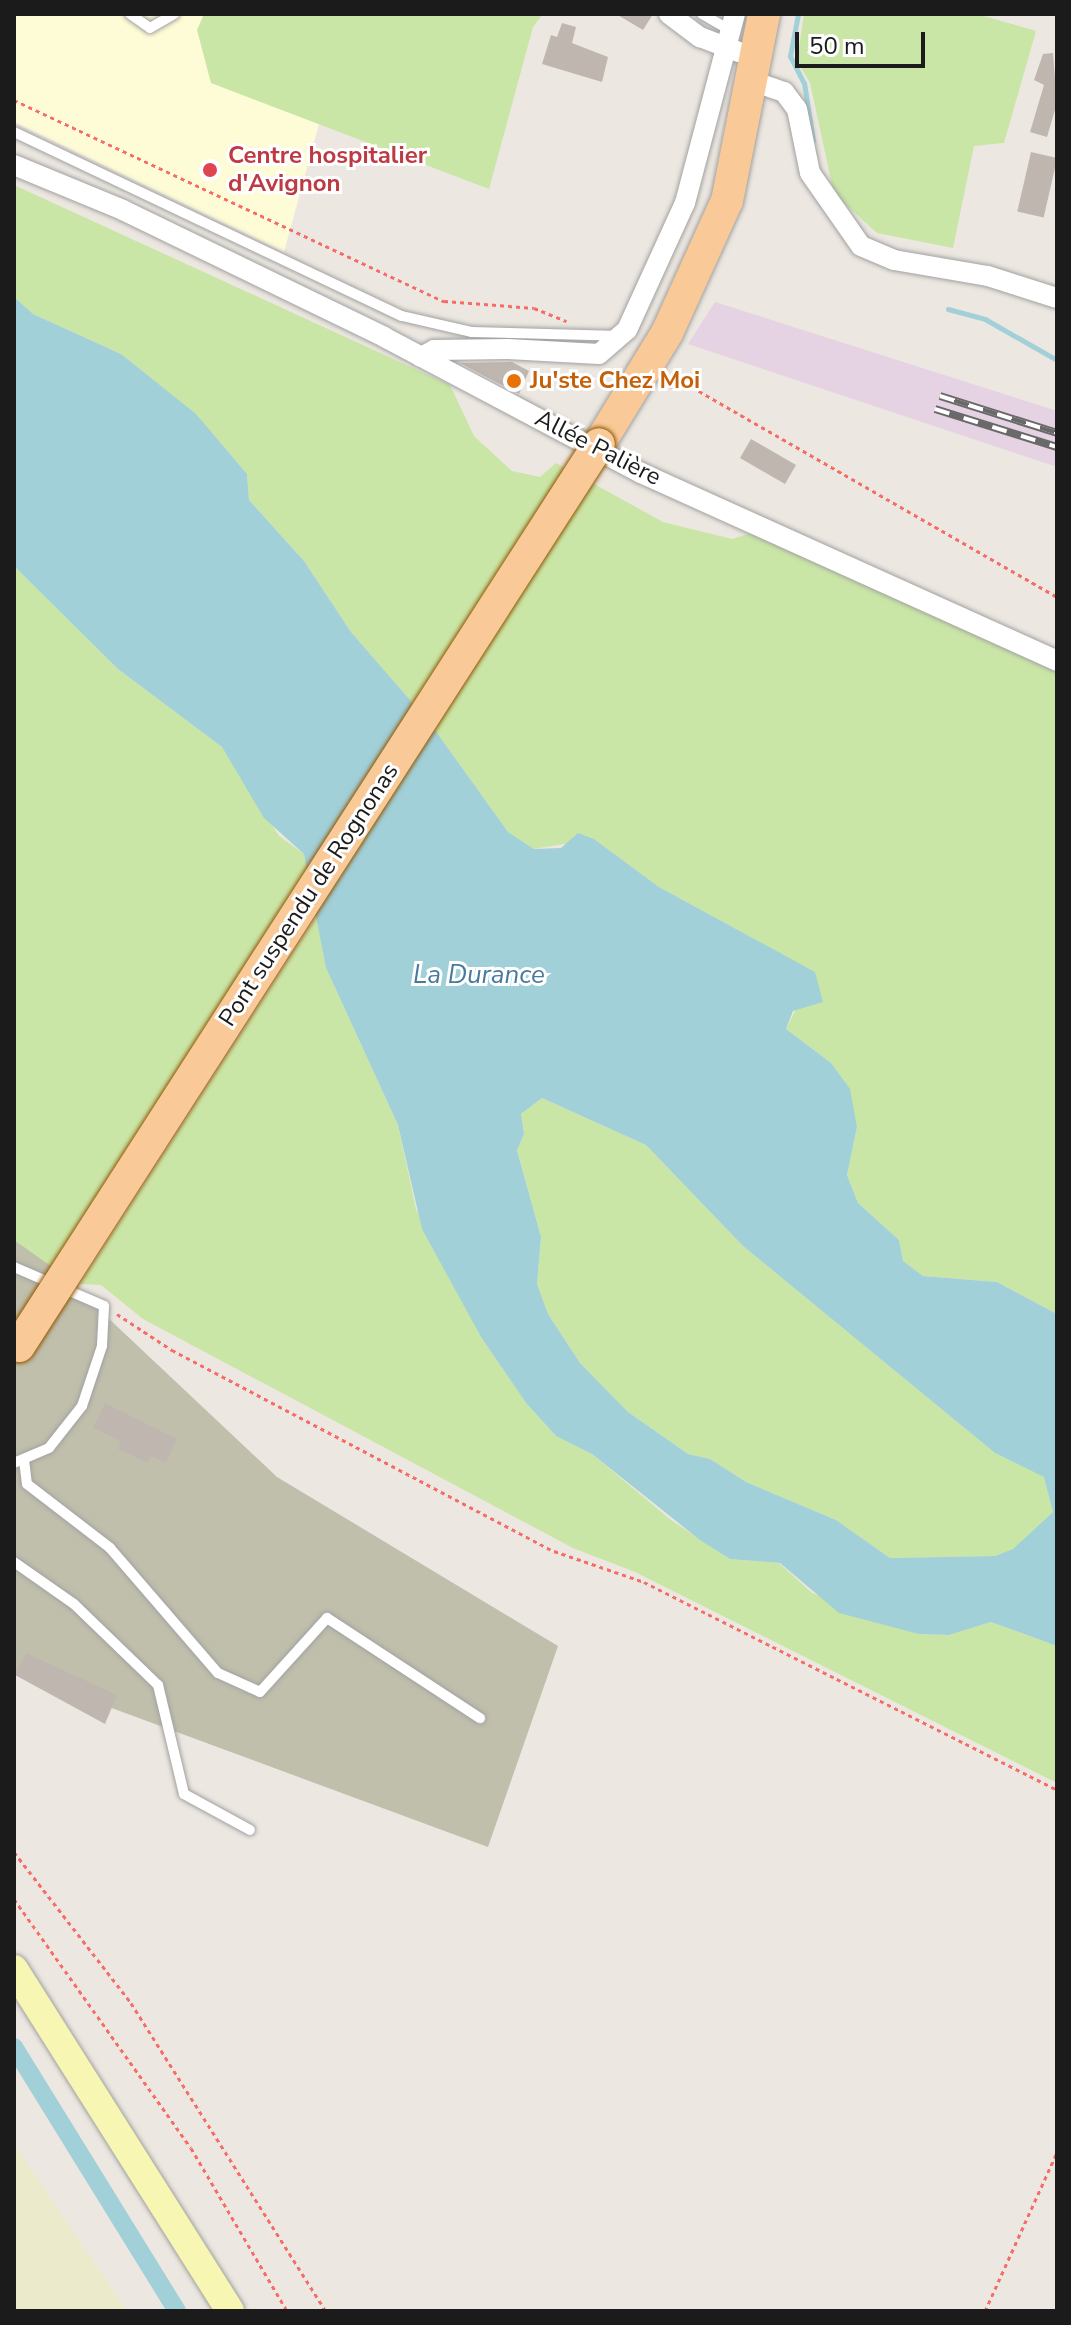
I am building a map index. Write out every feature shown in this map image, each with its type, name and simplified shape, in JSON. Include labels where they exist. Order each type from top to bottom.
[{"type":"main road","name":"Pont suspendu de Rognonas","points":[[16,1350],[599,444],[667,333],[727,201],[757,70],[764,14]]},
{"type":"main road","points":[[14,1969],[43,2023],[230,2311]]},
{"type":"main road","points":[[14,1991],[43,2023]]},
{"type":"street","points":[[669,14],[731,31],[757,70],[784,92],[797,109],[810,173],[861,246],[894,260],[988,276],[1057,298]]},
{"type":"street","points":[[421,357],[434,350],[508,349],[599,354],[621,337],[685,203],[731,31]]},
{"type":"street","name":"Allée Palière","points":[[14,165],[123,210],[421,357],[641,473],[1057,661]]},
{"type":"lane","points":[[130,14],[150,28],[174,14]]},
{"type":"lane","points":[[702,14],[731,31]]},
{"type":"lane","points":[[14,132],[402,316],[472,332],[579,331],[621,337]]},
{"type":"lane","points":[[14,1267],[104,1306],[102,1346],[82,1406],[49,1448],[17,1460],[27,1484],[110,1548],[218,1673],[260,1692],[327,1618],[480,1718]]},
{"type":"lane","points":[[14,1562],[74,1604],[158,1685],[184,1794],[250,1830]]},
{"type":"path","points":[[14,100],[444,301],[534,308],[579,331]]},
{"type":"path","points":[[634,386],[692,387],[1057,597]]},
{"type":"path","points":[[104,1306],[172,1350],[554,1551],[644,1582],[1057,1790]]},
{"type":"path","points":[[14,1852],[131,2003],[326,2311]]},
{"type":"path","points":[[14,1899],[191,2148],[287,2311]]},
{"type":"path","points":[[985,2311],[1057,2152]]},
{"type":"shaded area","name":"Centre hospitalier d'Avignon","points":[[14,14],[349,14],[284,252],[14,122]]},
{"type":"shaded area","points":[[715,302],[1057,411],[1057,467],[688,344]]},
{"type":"shaded area","points":[[14,1240],[38,1252],[277,1477],[558,1646],[488,1847],[14,1672]]},
{"type":"shaded area","points":[[14,2144],[127,2311],[14,2311]]},
{"type":"green space","points":[[204,14],[543,14],[533,27],[489,189],[211,83],[197,30]]},
{"type":"green space","points":[[804,14],[977,14],[1036,31],[1004,143],[974,146],[953,248],[877,233],[834,194],[810,83],[797,61]]},
{"type":"green space","points":[[14,185],[450,385],[474,436],[512,471],[540,477],[556,463],[663,522],[732,539],[758,531],[1057,671],[1057,1314],[997,1282],[923,1276],[903,1261],[899,1240],[858,1203],[847,1175],[857,1127],[831,1063],[786,1029],[814,972],[659,887],[594,839],[534,849],[508,832],[430,723],[351,632],[304,561],[249,500],[247,474],[201,421],[121,354],[33,314],[14,297]]},
{"type":"green space","points":[[14,566],[118,669],[222,747],[279,836],[304,854],[308,871],[55,1269],[14,1240]]},
{"type":"green space","points":[[317,916],[326,968],[398,1125],[416,1209],[481,1337],[526,1403],[556,1436],[592,1454],[671,1520],[730,1559],[779,1563],[812,1593],[919,1634],[949,1635],[991,1622],[1057,1646],[1057,1783],[635,1572],[573,1548],[143,1319],[101,1285],[80,1284]]},
{"type":"green space","points":[[542,1098],[646,1145],[743,1246],[995,1453],[1045,1477],[1053,1512],[1014,1549],[995,1556],[890,1558],[836,1520],[746,1482],[710,1459],[688,1454],[628,1412],[580,1363],[548,1314],[537,1284],[541,1237],[517,1149],[524,1134],[521,1114]]},
{"type":"water","name":"La Durance","points":[[14,297],[33,314],[121,354],[196,414],[247,474],[249,500],[304,561],[351,632],[430,723],[508,832],[534,849],[561,848],[578,833],[594,839],[659,887],[815,972],[823,1002],[793,1011],[786,1029],[831,1063],[850,1089],[857,1127],[847,1175],[858,1203],[899,1240],[903,1261],[923,1276],[997,1282],[1057,1314],[1057,1646],[991,1622],[949,1635],[919,1634],[839,1613],[780,1563],[730,1559],[700,1540],[592,1454],[556,1436],[526,1403],[481,1337],[422,1229],[398,1125],[326,968],[304,854],[264,818],[222,747],[118,669],[14,566]],"holes":[[[542,1098],[646,1145],[743,1246],[995,1453],[1044,1477],[1053,1512],[1013,1549],[995,1556],[890,1558],[836,1520],[746,1482],[710,1459],[688,1454],[628,1412],[580,1363],[548,1314],[537,1284],[541,1237],[517,1150],[524,1134],[521,1114]]]},
{"type":"building","points":[[616,14],[653,14],[643,30]]},
{"type":"building","points":[[562,23],[576,27],[572,43],[608,57],[602,82],[542,64],[551,35],[557,37]]},
{"type":"building","points":[[1053,53],[1057,103],[1047,137],[1030,132],[1044,85],[1034,80],[1043,54]]},
{"type":"building","points":[[1031,152],[1057,158],[1044,218],[1017,211]]},
{"type":"building","points":[[512,362],[529,371],[519,394],[460,363]]},
{"type":"building","points":[[751,439],[796,465],[785,484],[740,458]]},
{"type":"building","points":[[105,1403],[177,1439],[166,1463],[151,1456],[148,1463],[118,1449],[121,1441],[93,1428]]},
{"type":"building","points":[[26,1653],[117,1695],[105,1724],[15,1675]]},
{"type":"waterway","points":[[798,14],[790,56],[804,83],[813,140]]},
{"type":"waterway","points":[[948,309],[985,319],[1057,360]]},
{"type":"waterway","points":[[14,2047],[177,2311]]},
{"type":"railway","points":[[940,396],[1057,433]]},
{"type":"railway","points":[[935,409],[1057,447]]},
{"type":"place","name":"Centre hospitalier d'Avignon","points":[[210,170]]},
{"type":"place","name":"Ju'ste Chez Moi","points":[[514,381]]}]
